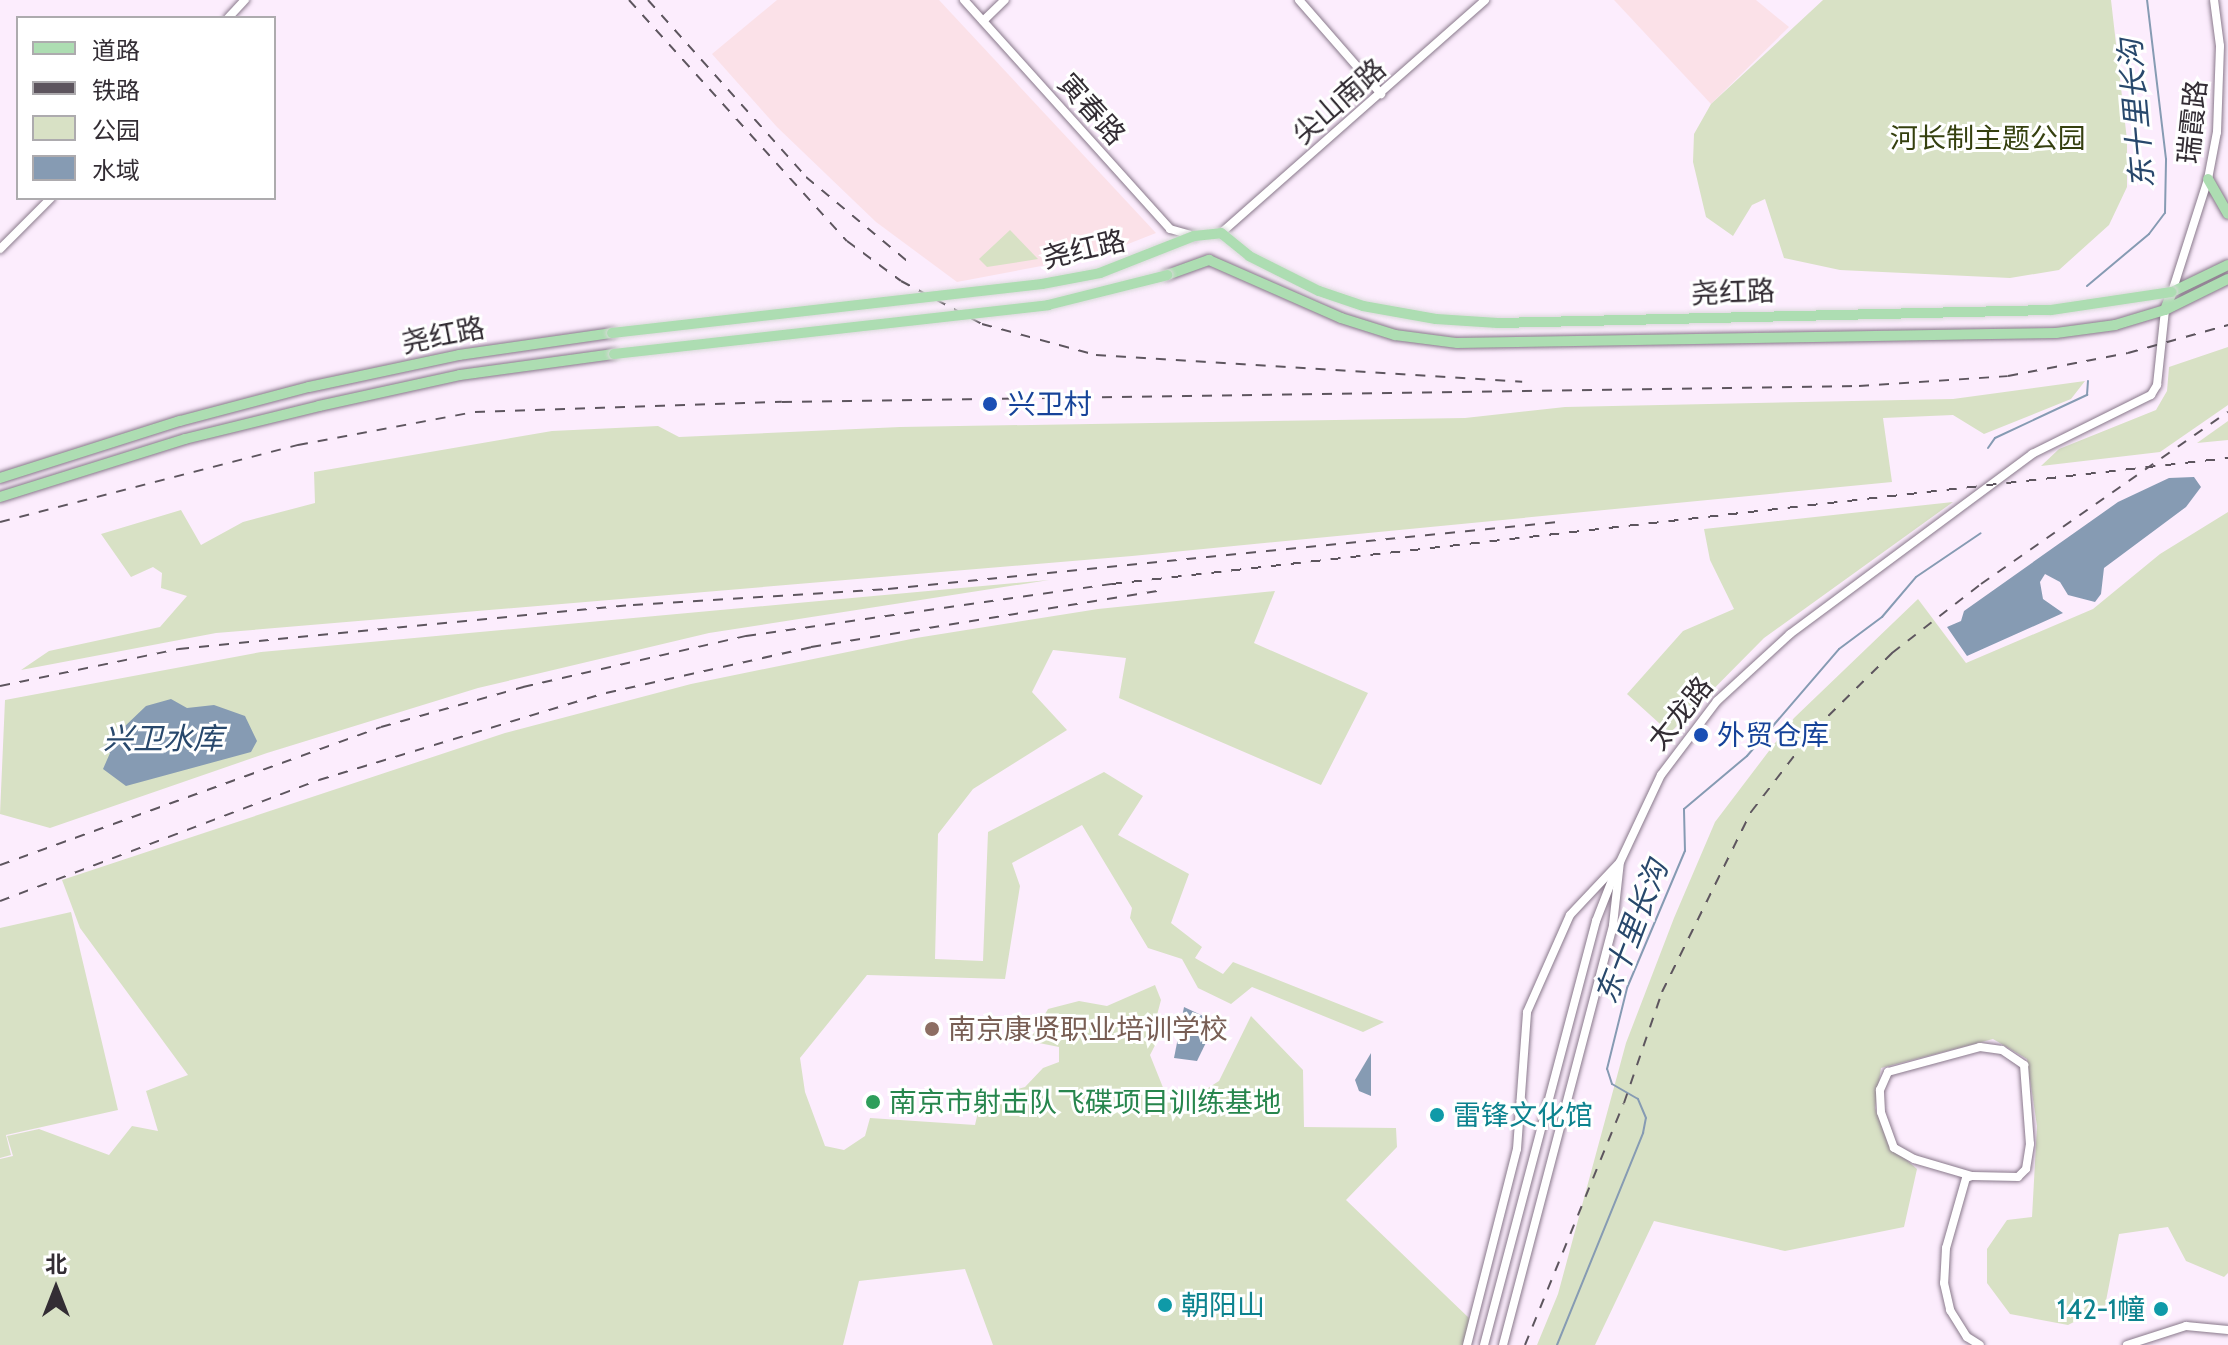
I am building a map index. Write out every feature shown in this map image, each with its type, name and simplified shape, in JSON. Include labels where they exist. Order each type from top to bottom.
[{"type":"main road","points":[[2208,179],[2228,214]]},
{"type":"main road","name":"尧红路","points":[[0,478],[180,421],[309,387],[459,355],[612,333],[1042,284],[1152,257],[1194,236],[1221,233],[1249,256],[1363,306],[1498,323],[2051,310],[2172,292]]},
{"type":"main road","name":"尧红路","points":[[0,497],[185,439],[460,375],[614,354],[1048,305],[1167,275],[1209,260],[1341,318],[1395,335],[1457,343],[2056,333],[2115,325],[2165,310]]},
{"type":"main road","points":[[2172,292],[2228,265]]},
{"type":"main road","points":[[2165,310],[2228,279]]},
{"type":"main road","name":"太龙路","points":[[2165,310],[2172,292]]},
{"type":"street","points":[[230,16],[245,0]]},
{"type":"street","name":"寅春路","points":[[964,0],[1170,229],[1194,236]]},
{"type":"street","points":[[983,21],[1005,0]]},
{"type":"street","points":[[1299,0],[1381,94]]},
{"type":"street","name":"尖山南路","points":[[1221,233],[1485,0]]},
{"type":"street","name":"瑞霞路","points":[[2172,292],[2208,179],[2221,86],[2214,0]]},
{"type":"street","points":[[0,249],[49,200]]},
{"type":"street","name":"太龙路","points":[[1503,1345],[1613,925],[1620,862],[1647,799],[1683,742],[1757,661],[2032,454],[2151,395],[2157,385],[2165,310]]},
{"type":"street","points":[[1484,1345],[1596,921],[1620,862]]},
{"type":"street","points":[[1467,1345],[1517,1149],[1527,1012],[1570,915],[1620,862]]},
{"type":"street","points":[[1972,1176],[1936,1168],[1894,1148],[1881,1112],[1880,1090],[1888,1072],[1980,1047],[2018,1058],[2024,1065],[2030,1144],[2026,1169],[2018,1177],[1966,1178],[1946,1248],[1944,1283],[1950,1310],[1967,1337],[1980,1345]]},
{"type":"street","points":[[2127,1345],[2186,1326],[2228,1330]]},
{"type":"shaded area","points":[[777,0],[939,0],[1156,233],[1100,255],[957,282],[876,222],[777,127],[712,54]]},
{"type":"shaded area","points":[[1614,0],[1756,0],[1789,27],[1711,104]]},
{"type":"green space","name":"河长制主题公园","points":[[1823,0],[2111,0],[2127,140],[2127,187],[2109,225],[2059,270],[2010,278],[1840,270],[1784,258],[1765,199],[1752,205],[1733,236],[1706,217],[1693,162],[1694,134],[1711,104]]},
{"type":"green space","points":[[1010,230],[1038,259],[987,267],[979,259]]},
{"type":"green space","points":[[2228,347],[2228,405],[2160,452],[2041,466],[2059,449],[2156,410],[2167,391],[2169,367]]},
{"type":"green space","points":[[2085,381],[2071,399],[1984,434],[1953,415],[1883,418],[1892,482],[1132,556],[216,633],[21,670],[49,651],[160,627],[187,596],[161,588],[162,573],[153,567],[131,577],[101,534],[181,510],[201,545],[243,522],[315,503],[314,472],[552,431],[658,426],[679,437],[900,427],[1465,418],[1565,407],[1953,399]]},
{"type":"green space","points":[[2228,421],[2228,440],[2197,443]]},
{"type":"green space","points":[[1953,502],[1764,638],[1670,733],[1627,694],[1683,631],[1734,609],[1710,560],[1704,529]]},
{"type":"green space","points":[[2228,512],[2228,1273],[2224,1277],[2186,1261],[2168,1227],[2119,1234],[2105,1306],[2068,1325],[2010,1314],[1987,1283],[1987,1249],[2007,1220],[2032,1217],[2037,1126],[2027,1059],[1993,1039],[1881,1068],[1875,1108],[1888,1144],[1917,1169],[1904,1227],[1785,1251],[1654,1221],[1595,1345],[1537,1345],[1558,1294],[1626,1043],[1674,918],[1715,822],[1794,718],[1918,599],[1966,663],[2093,609],[2160,554]]},
{"type":"green space","points":[[1049,580],[709,633],[478,688],[267,753],[50,828],[0,814],[5,700],[261,652]]},
{"type":"green space","points":[[1275,591],[1254,643],[1368,693],[1321,785],[1119,698],[1126,658],[1053,650],[1032,692],[1067,730],[973,789],[938,834],[935,959],[983,961],[988,832],[1104,772],[1143,796],[1118,835],[1189,874],[1171,923],[1202,947],[1195,958],[1223,974],[1233,962],[1384,1022],[1363,1032],[1252,987],[1231,1004],[1198,988],[1182,959],[1148,948],[1130,918],[1132,908],[1082,825],[1012,863],[1020,886],[1005,979],[867,975],[800,1058],[805,1092],[825,1146],[844,1150],[865,1136],[870,1118],[975,1125],[981,1099],[1025,1087],[1043,1068],[1059,1062],[1059,1047],[1029,1041],[1048,1009],[1079,1001],[1107,1006],[1155,985],[1161,1000],[1157,1015],[1168,1020],[1150,1055],[1168,1100],[1186,1102],[1219,1081],[1251,1016],[1303,1070],[1304,1127],[1396,1128],[1397,1147],[1346,1200],[1469,1318],[1468,1345],[993,1345],[965,1269],[859,1281],[843,1345],[0,1345],[0,1159],[13,1156],[7,1136],[39,1129],[109,1155],[132,1126],[158,1131],[146,1091],[188,1075],[80,928],[62,880],[505,733],[691,684],[916,638],[1098,609]]},
{"type":"green space","points":[[71,912],[118,1110],[6,1135],[11,1155],[0,1158],[0,928]]},
{"type":"water","points":[[2194,477],[2201,487],[2186,507],[2104,568],[2101,594],[2095,602],[2068,595],[2060,582],[2045,574],[2040,582],[2043,599],[2063,613],[1967,656],[1947,627],[1961,621],[1964,611],[2118,502],[2169,478]]},
{"type":"water","name":"兴卫水库","points":[[171,699],[187,708],[214,705],[245,716],[257,741],[251,752],[126,786],[103,769],[110,753],[100,750],[146,706]]},
{"type":"water","points":[[1184,1007],[1216,1022],[1197,1061],[1174,1058]]},
{"type":"water","points":[[1371,1053],[1371,1096],[1359,1091],[1355,1080]]},
{"type":"waterway","name":"东十里长沟","points":[[2087,286],[2149,234],[2165,213],[2166,159],[2147,0]]},
{"type":"waterway","name":"东十里长沟","points":[[1988,448],[1995,438],[2087,395],[2088,381]]},
{"type":"waterway","name":"东十里长沟","points":[[1557,1345],[1643,1133],[1646,1118],[1638,1099],[1612,1084],[1607,1069],[1627,988],[1685,851],[1684,809],[1747,756],[1839,649],[1882,617],[1916,577],[1981,533]]},
{"type":"railway","points":[[629,0],[847,241],[901,281],[982,324],[1096,355],[1522,382]]},
{"type":"railway","points":[[648,0],[806,177],[912,265]]},
{"type":"railway","points":[[0,522],[298,445],[475,412],[782,402],[1859,386],[2008,376],[2128,353],[2228,325]]},
{"type":"railway","points":[[1525,1345],[1624,1103],[1662,992],[1751,812],[1814,730],[1892,653],[1981,584],[2228,412]]},
{"type":"railway","points":[[0,865],[381,727],[523,687],[746,636],[1112,584],[2228,458]]},
{"type":"railway","points":[[0,686],[179,649],[633,605],[888,589],[1558,522]]},
{"type":"railway","points":[[0,901],[319,780],[606,693],[811,647],[1163,590]]},
{"type":"place","name":"兴卫村","points":[[990,404]]},
{"type":"place","name":"外贸仓库","points":[[1701,735]]},
{"type":"place","name":"南京康贤职业培训学校","points":[[932,1029]]},
{"type":"place","name":"南京市射击队飞碟项目训练基地","points":[[873,1102]]},
{"type":"place","name":"雷锋文化馆","points":[[1437,1115]]},
{"type":"place","name":"朝阳山","points":[[1165,1305]]},
{"type":"place","name":"142-1幢","points":[[2161,1309]]}]
